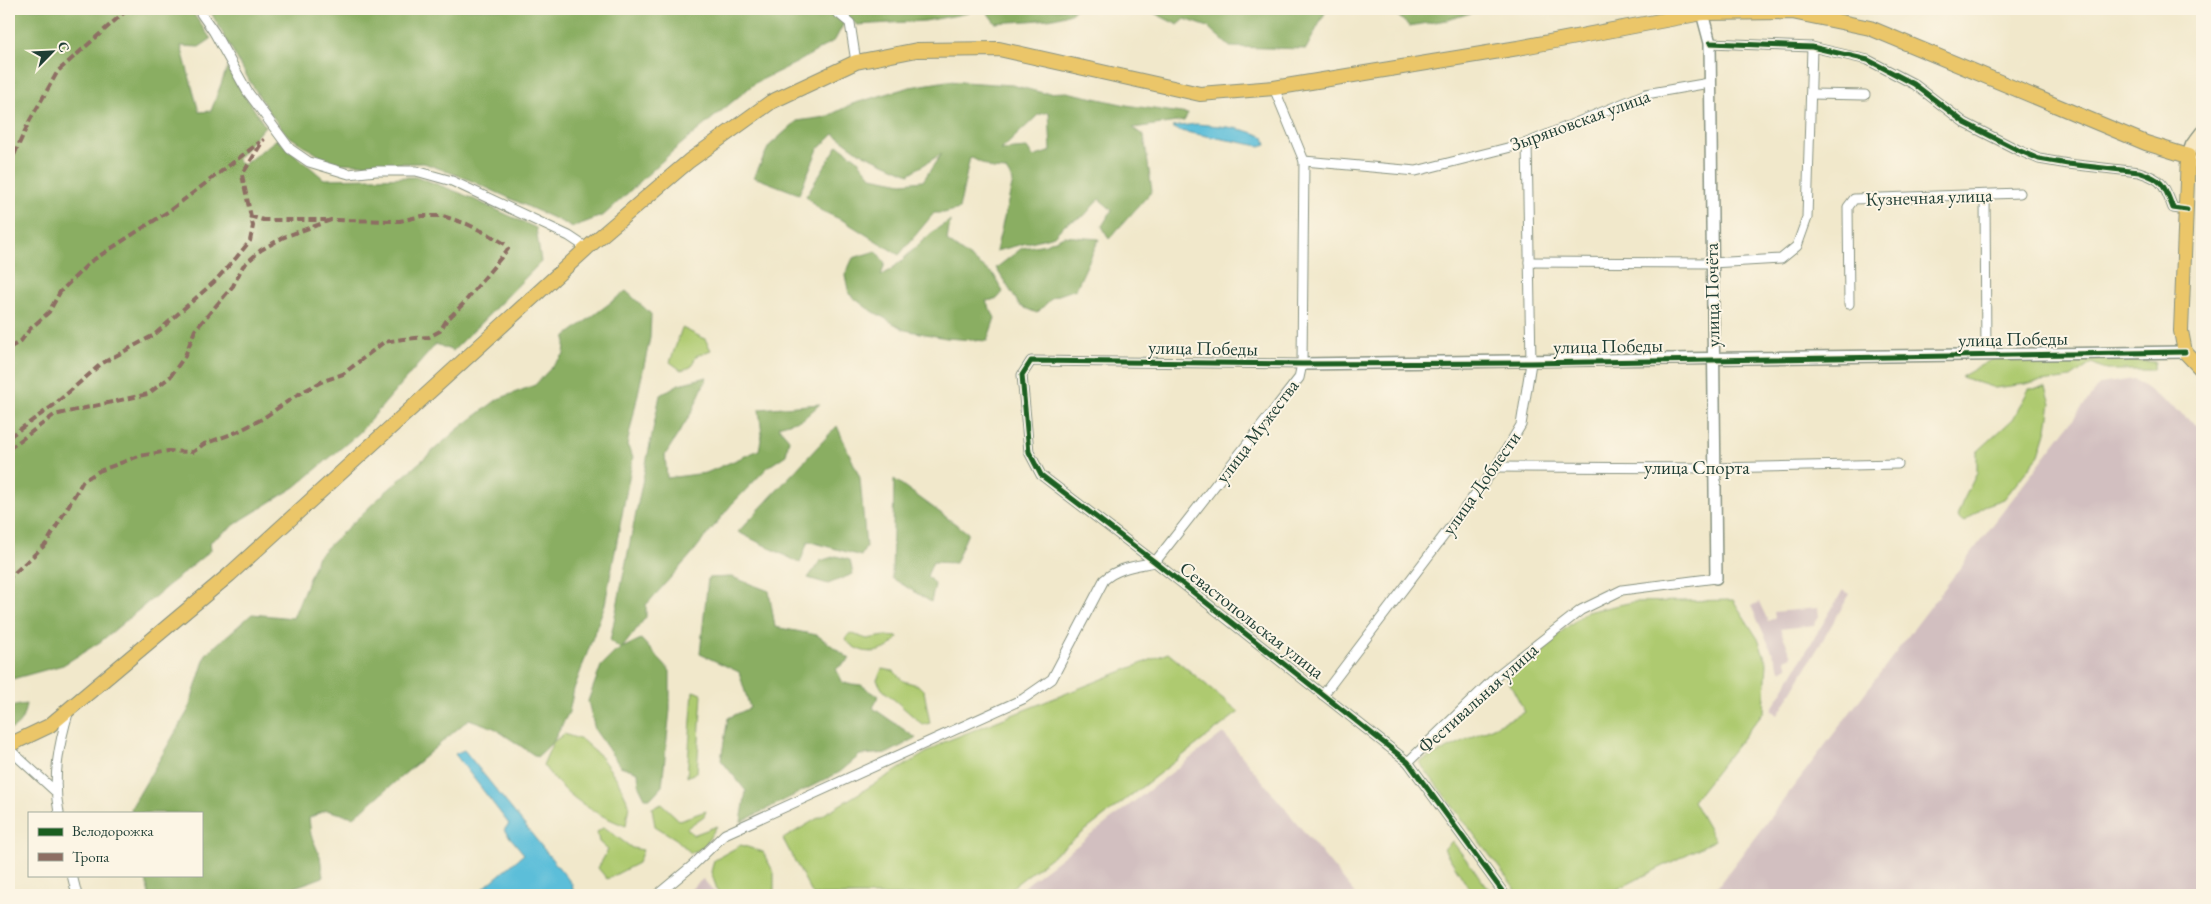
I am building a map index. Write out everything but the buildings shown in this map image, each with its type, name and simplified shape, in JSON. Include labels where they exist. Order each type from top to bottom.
[{"type":"main road","points":[[9,747],[49,726],[229,575],[587,248],[689,161],[771,102],[856,62],[917,50],[999,49],[1200,94],[1274,88],[1518,48],[1702,13],[1792,12],[1870,28],[2146,143],[2188,156]]},
{"type":"main road","points":[[2202,132],[2192,145],[2188,156],[2181,331],[2185,352],[2202,370]]},
{"type":"street","points":[[198,9],[214,32],[247,91],[290,149],[309,162],[349,174],[376,171],[416,171],[452,181],[569,236],[587,248]]},
{"type":"street","points":[[833,9],[850,23],[856,62]]},
{"type":"street","name":"улица Почёта","points":[[1702,13],[1710,43],[1712,359],[1716,578]]},
{"type":"street","points":[[1710,43],[1812,47],[1868,60],[1914,84],[1965,122],[2018,150],[2039,159],[2139,172],[2155,177],[2162,184],[2173,208],[2187,210]]},
{"type":"street","points":[[1530,262],[1711,263],[1781,260],[1797,246],[1807,218],[1812,47]]},
{"type":"street","name":"Зыряновская улица","points":[[1304,161],[1416,171],[1527,143],[1646,94],[1709,83]]},
{"type":"street","name":"улица Мужества","points":[[1155,562],[1299,378],[1302,364],[1304,161],[1274,88]]},
{"type":"street","points":[[1811,94],[1865,95]]},
{"type":"street","name":"улица Доблести","points":[[1324,695],[1496,467],[1521,425],[1531,362],[1527,143]]},
{"type":"street","points":[[2188,156],[2202,167]]},
{"type":"street","name":"Кузнечная улица","points":[[1849,304],[1848,207],[1854,199],[1985,196],[2020,193]]},
{"type":"street","points":[[1985,196],[1986,354]]},
{"type":"street","name":"улица Победы","points":[[1031,361],[1302,364],[2185,352]]},
{"type":"street","name":"Севастопольская улица","points":[[1031,361],[1022,375],[1029,452],[1041,475],[1155,562],[1408,762],[1503,894]]},
{"type":"street","name":"улица Спорта","points":[[1496,467],[1714,468],[1898,464]]},
{"type":"street","points":[[657,895],[726,834],[1024,699],[1052,679],[1104,580],[1111,573],[1121,569],[1155,562]]},
{"type":"street","name":"Фестивальная улица","points":[[1408,762],[1499,674],[1581,610],[1622,590],[1716,578]]},
{"type":"street","points":[[59,812],[55,791],[62,734],[70,707]]},
{"type":"street","points":[[9,747],[55,791]]},
{"type":"street","points":[[72,876],[77,895]]},
{"type":"shaded area","points":[[2134,379],[2202,429],[2202,895],[1711,895],[2100,384]]},
{"type":"shaded area","points":[[1843,590],[1850,594],[1778,715],[1771,710]]},
{"type":"shaded area","points":[[1759,602],[1768,621],[1775,618],[1774,612],[1818,608],[1819,617],[1814,625],[1780,629],[1792,656],[1785,659],[1788,667],[1781,671],[1751,606]]},
{"type":"shaded area","points":[[1223,733],[1356,895],[1013,895]]},
{"type":"shaded area","points":[[703,879],[717,895],[684,895]]},
{"type":"green space","points":[[9,9],[190,9],[211,39],[199,47],[181,46],[199,112],[211,111],[227,68],[265,126],[237,159],[243,165],[277,139],[324,179],[418,177],[460,193],[536,228],[541,262],[453,351],[436,344],[359,433],[295,487],[210,542],[211,550],[100,642],[63,665],[9,680]]},
{"type":"green space","points":[[209,9],[827,9],[844,23],[835,40],[798,62],[755,83],[673,151],[604,215],[573,227],[465,178],[424,163],[331,163],[287,135],[269,112],[249,80]]},
{"type":"green space","points":[[839,9],[972,9],[969,13],[925,21],[857,25]]},
{"type":"green space","points":[[985,9],[1076,9],[1070,13],[1050,19],[995,23]]},
{"type":"green space","points":[[1146,9],[1327,9],[1306,49],[1230,47],[1208,27],[1185,19],[1178,25]]},
{"type":"green space","points":[[1390,9],[1476,9],[1474,12],[1447,20],[1409,26]]},
{"type":"green space","points":[[947,81],[1012,85],[1043,93],[1067,92],[1126,105],[1188,114],[1184,121],[1133,128],[1144,136],[1152,191],[1109,239],[1102,226],[1112,210],[1099,199],[1084,216],[1065,224],[1054,236],[996,251],[1013,181],[1006,170],[993,169],[970,157],[959,209],[944,213],[934,213],[899,255],[844,221],[820,210],[806,196],[838,145],[857,159],[872,177],[902,183],[923,181],[941,154],[909,174],[859,152],[834,134],[818,149],[799,194],[754,177],[769,146],[797,121],[826,117],[852,104],[910,87]],"holes":[[[1049,112],[1051,151],[1033,157],[1027,148],[1001,150],[1038,115]]]},
{"type":"green space","points":[[950,221],[947,241],[994,275],[1003,292],[997,299],[986,301],[995,318],[987,341],[946,338],[905,330],[867,308],[849,294],[845,275],[853,258],[876,251],[885,263],[881,276],[899,263],[931,233]]},
{"type":"green space","points":[[1064,236],[1099,239],[1076,289],[1053,297],[1037,313],[1020,306],[996,268],[1022,248],[1046,244]]},
{"type":"green space","points":[[626,291],[651,314],[650,338],[627,445],[633,457],[605,604],[574,689],[569,712],[553,742],[537,757],[494,728],[469,719],[354,817],[326,810],[309,818],[311,835],[320,856],[323,877],[276,894],[279,895],[149,895],[145,876],[202,876],[202,812],[132,812],[131,808],[188,711],[206,654],[252,614],[293,618],[318,556],[381,496],[458,429],[498,399],[535,385],[564,354],[566,336]]},
{"type":"green space","points":[[682,328],[705,339],[711,350],[696,356],[691,367],[681,370],[670,362]]},
{"type":"green space","points":[[2099,357],[2155,362],[2153,370],[2107,370],[2092,363],[2071,378],[1995,388],[1961,377],[1994,358]]},
{"type":"green space","points":[[707,377],[692,412],[665,455],[667,478],[706,473],[759,450],[762,435],[759,409],[820,404],[803,419],[778,426],[789,439],[786,455],[768,467],[731,505],[690,556],[646,605],[646,617],[622,648],[641,639],[670,671],[670,710],[662,786],[651,798],[645,798],[639,786],[638,772],[620,766],[595,730],[588,701],[601,666],[615,652],[621,649],[610,641],[660,395],[679,384]]},
{"type":"green space","points":[[2046,388],[2051,403],[2047,429],[2039,455],[2004,499],[1984,506],[1964,522],[1957,517],[1977,473],[1977,452],[2013,419],[2029,389]]},
{"type":"green space","points":[[837,426],[860,478],[866,547],[861,556],[808,541],[800,563],[738,532]]},
{"type":"green space","points":[[894,479],[968,533],[955,563],[933,562],[927,576],[935,585],[931,602],[892,578]]},
{"type":"green space","points":[[836,556],[850,560],[853,574],[828,584],[808,578],[820,561]]},
{"type":"green space","points":[[732,577],[769,591],[775,627],[817,635],[850,659],[836,669],[843,683],[861,685],[878,696],[873,708],[916,738],[888,753],[860,755],[840,772],[741,822],[746,791],[721,760],[728,718],[750,708],[739,672],[700,654],[708,578]]},
{"type":"green space","points":[[1733,600],[1758,639],[1767,663],[1764,711],[1693,801],[1715,840],[1606,895],[1520,895],[1419,762],[1525,712],[1506,676],[1586,612],[1633,602]]},
{"type":"green space","points":[[850,633],[867,639],[885,636],[898,637],[893,644],[879,651],[872,652],[857,649],[851,645],[845,639]]},
{"type":"green space","points":[[1168,653],[1239,712],[1002,895],[813,895],[783,839],[944,742]]},
{"type":"green space","points":[[882,669],[894,671],[903,681],[918,685],[924,691],[930,723],[923,725],[882,689],[877,680]]},
{"type":"green space","points":[[693,691],[702,694],[697,772],[687,777]]},
{"type":"green space","points":[[26,704],[21,720],[9,730],[9,707]]},
{"type":"green space","points":[[564,734],[582,740],[600,756],[617,779],[629,804],[626,826],[601,815],[580,802],[551,776],[543,765],[553,742]]},
{"type":"green space","points":[[662,804],[679,820],[706,811],[704,816],[687,828],[693,835],[717,826],[703,848],[691,853],[676,839],[655,826],[652,808]]},
{"type":"green space","points":[[604,827],[632,848],[643,850],[638,863],[607,879],[598,868],[608,850],[599,842],[597,832]]},
{"type":"green space","points":[[1452,841],[1491,892],[1491,895],[1473,895],[1444,849]]},
{"type":"green space","points":[[741,845],[763,852],[774,873],[774,895],[719,895],[711,872],[714,860]]},
{"type":"water","points":[[1196,124],[1231,127],[1247,131],[1264,137],[1266,144],[1260,146],[1180,131],[1172,127]]},
{"type":"water","points":[[464,750],[572,884],[574,895],[478,895],[479,892],[524,854],[504,830],[509,824],[455,754]]},
{"type":"marked path","points":[[9,166],[29,122],[58,71],[128,9]]},
{"type":"marked path","points":[[9,437],[54,405],[101,364],[154,335],[214,282],[236,258],[250,241],[253,226],[242,175],[264,139]]},
{"type":"marked path","points":[[9,348],[21,341],[30,329],[49,312],[60,292],[90,262],[169,211],[260,142]]},
{"type":"marked path","points":[[249,216],[263,220],[326,220]]},
{"type":"marked path","points":[[9,449],[54,415],[148,394],[170,377],[185,356],[195,330],[233,286],[243,266],[261,250],[284,237],[331,220],[400,221],[422,216],[443,216],[488,234],[505,244],[508,249],[463,304],[446,321],[440,331],[429,337],[384,342],[343,374],[321,382],[297,395],[262,419],[237,432],[204,444],[193,452],[168,451],[139,456],[99,471],[83,481],[46,544],[9,578]]},
{"type":"cycle path","points":[[1710,43],[1812,47],[1868,60],[1914,84],[1965,123],[2018,150],[2039,159],[2139,172],[2154,178],[2162,184],[2173,208],[2187,210]]},
{"type":"cycle path","points":[[1505,895],[1408,762],[1155,562],[1041,475],[1029,452],[1022,375],[1031,361],[1302,364],[1531,363],[2185,352]]}]
